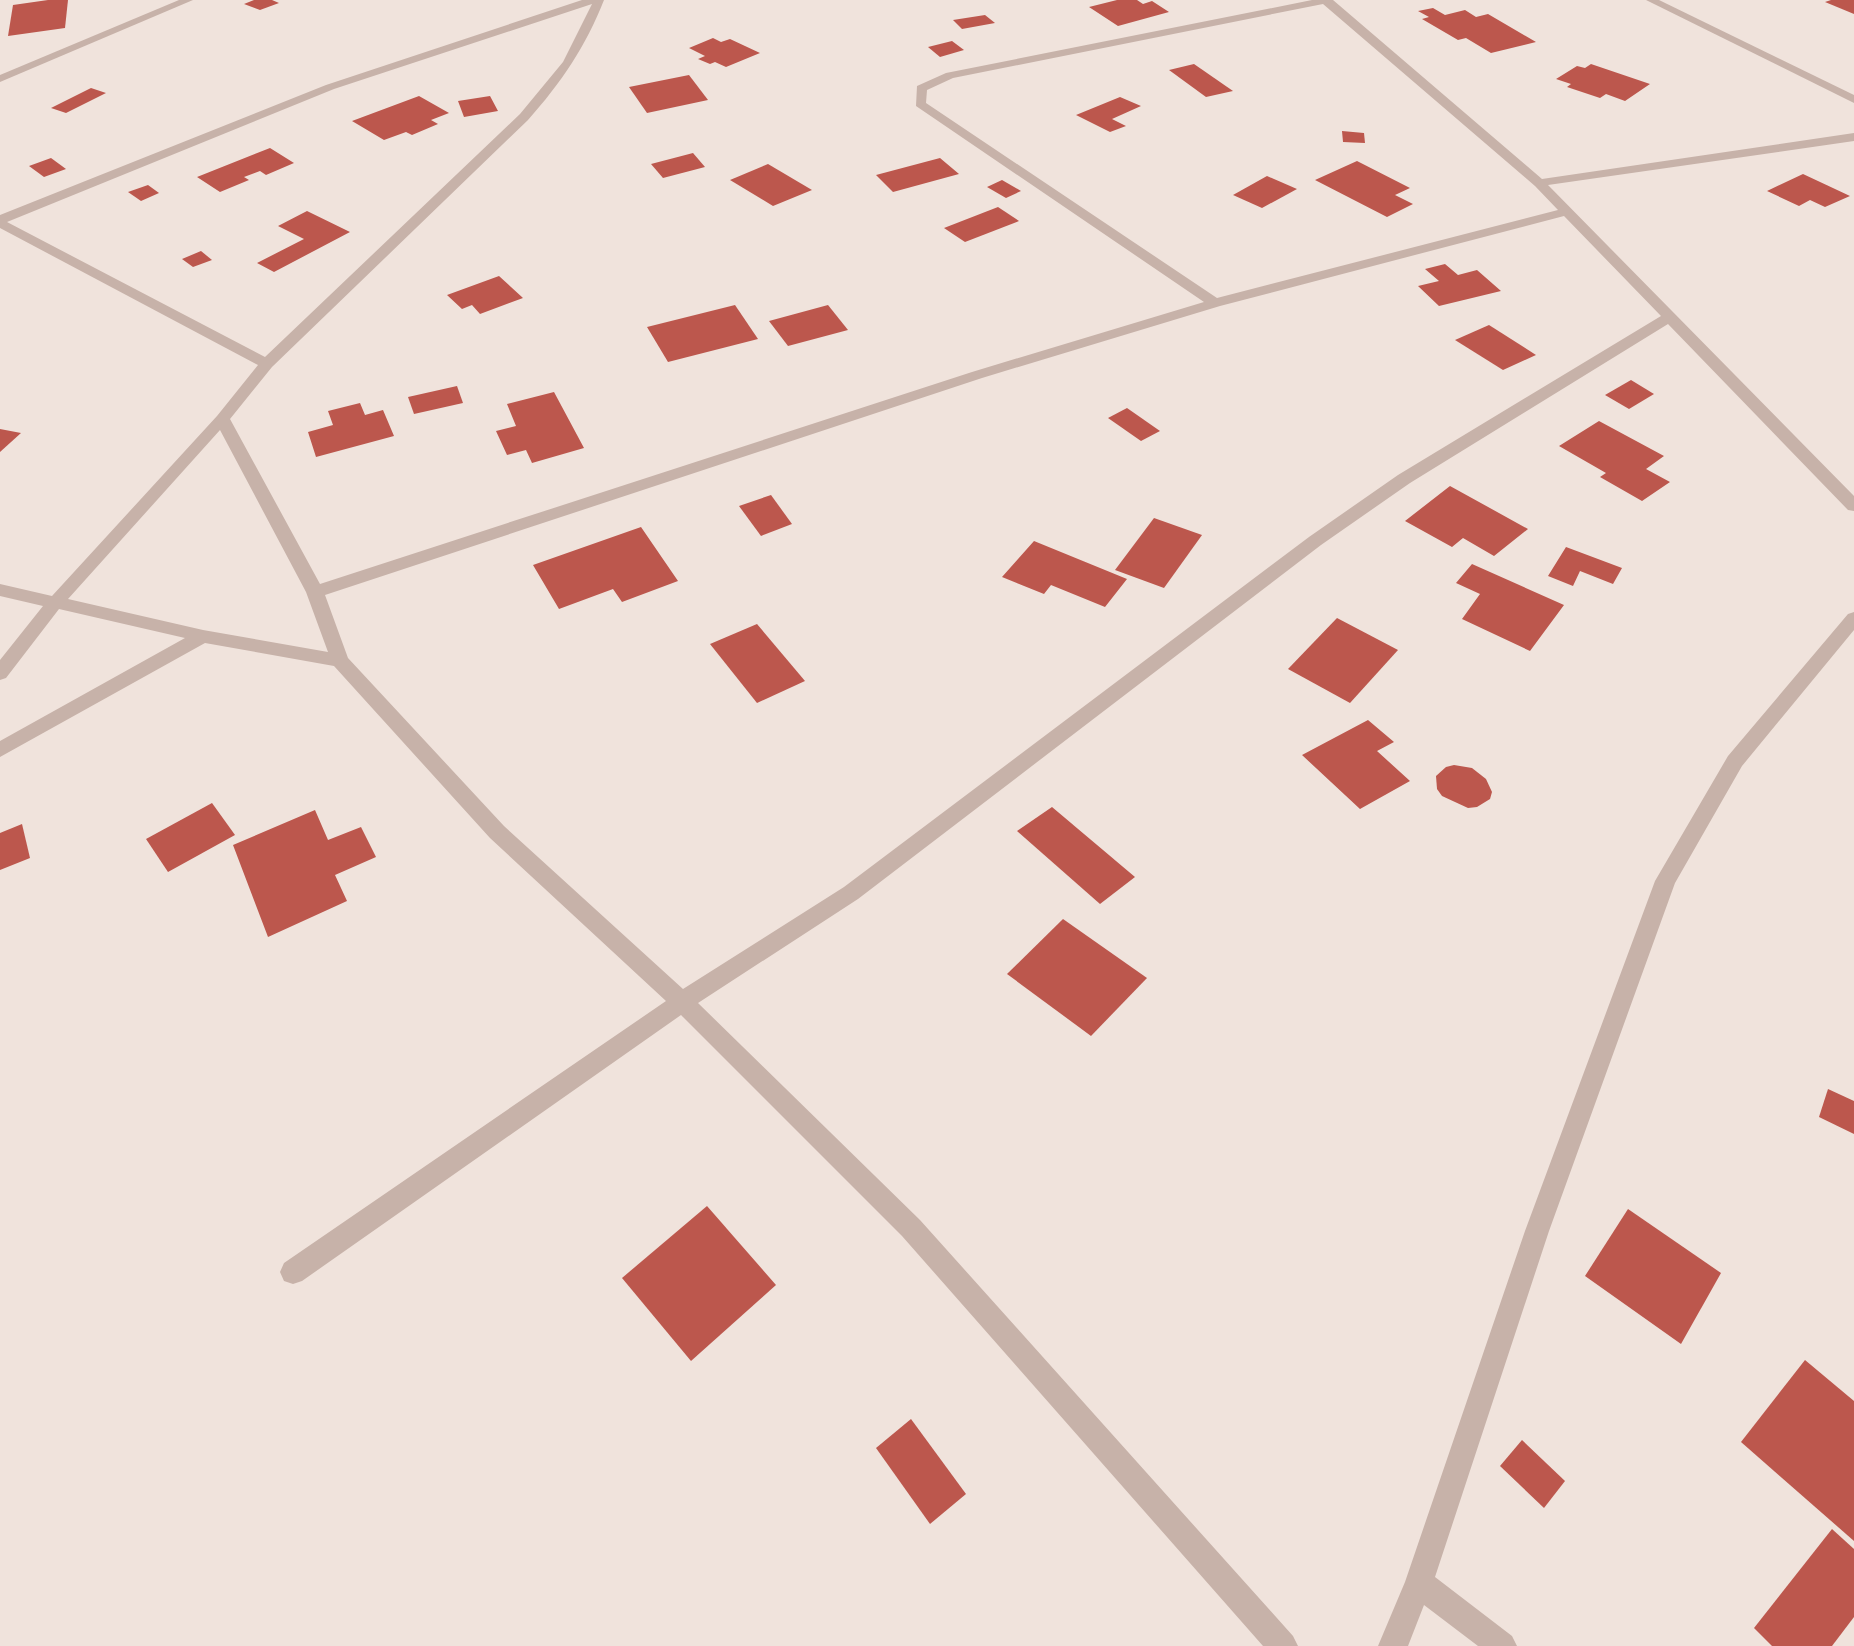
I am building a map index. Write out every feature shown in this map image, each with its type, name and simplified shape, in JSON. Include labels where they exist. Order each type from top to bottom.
[{"type":"street","points":[[0,79],[188,0]]},
{"type":"street","points":[[0,222],[330,87],[596,0]]},
{"type":"street","points":[[0,673],[54,604],[222,419],[267,364],[524,117],[560,78],[583,41],[596,0]]},
{"type":"street","points":[[1215,303],[920,104],[921,88],[950,75],[1326,0],[1539,183],[1668,318],[1853,502]]},
{"type":"street","points":[[1651,0],[1854,99]]},
{"type":"street","points":[[1539,183],[1854,137]]},
{"type":"street","points":[[315,592],[977,375],[1215,303],[1564,212]]},
{"type":"street","points":[[0,222],[267,364]]},
{"type":"street","points":[[293,1272],[682,1002],[851,893],[1315,541],[1404,479],[1668,318]]},
{"type":"street","points":[[222,419],[315,592],[340,661],[497,832],[682,1002],[911,1228],[1283,1646]]},
{"type":"street","points":[[0,590],[203,636],[340,661]]},
{"type":"street","points":[[1393,1646],[1419,1583],[1537,1231],[1665,881],[1735,761],[1854,618]]},
{"type":"street","points":[[0,750],[203,636]]},
{"type":"street","points":[[1419,1583],[1502,1646]]},
{"type":"building","points":[[68,0],[65,28],[8,36],[13,5]]},
{"type":"building","points":[[254,0],[279,3],[260,10],[244,4]]},
{"type":"building","points":[[1117,0],[1137,0],[1143,4],[1152,1],[1169,12],[1118,26],[1089,7]]},
{"type":"building","points":[[1854,0],[1854,14],[1825,2]]},
{"type":"building","points":[[1433,8],[1445,15],[1465,10],[1476,17],[1488,14],[1536,42],[1491,53],[1466,38],[1458,40],[1422,19],[1429,17],[1418,11]]},
{"type":"building","points":[[985,15],[995,23],[962,29],[953,20]]},
{"type":"building","points":[[713,38],[721,42],[730,39],[760,53],[726,67],[698,59],[705,56],[689,48]]},
{"type":"building","points":[[952,41],[964,50],[940,57],[928,47]]},
{"type":"building","points":[[1194,64],[1233,91],[1206,97],[1169,70]]},
{"type":"building","points":[[1591,64],[1650,84],[1625,101],[1606,94],[1600,98],[1567,87],[1571,84],[1556,79],[1577,66],[1585,68]]},
{"type":"building","points":[[689,75],[708,100],[647,113],[629,87]]},
{"type":"building","points":[[91,88],[106,93],[66,113],[51,108]]},
{"type":"building","points":[[419,96],[449,113],[431,120],[438,124],[412,135],[406,132],[384,140],[352,121]]},
{"type":"building","points":[[490,96],[498,111],[464,117],[458,101]]},
{"type":"building","points":[[1120,97],[1141,106],[1112,119],[1126,126],[1110,132],[1076,115]]},
{"type":"building","points":[[1342,131],[1364,133],[1365,143],[1343,142]]},
{"type":"building","points":[[270,148],[294,163],[266,175],[260,171],[244,177],[249,180],[220,192],[197,177]]},
{"type":"building","points":[[693,153],[705,167],[663,178],[651,164]]},
{"type":"building","points":[[51,158],[66,169],[44,177],[29,166]]},
{"type":"building","points":[[940,158],[959,174],[893,192],[876,175]]},
{"type":"building","points":[[1357,161],[1410,188],[1395,195],[1413,204],[1387,217],[1315,180]]},
{"type":"building","points":[[768,164],[812,190],[773,206],[730,180]]},
{"type":"building","points":[[1803,174],[1850,196],[1825,207],[1810,200],[1799,206],[1767,191]]},
{"type":"building","points":[[1267,176],[1297,189],[1262,208],[1233,195]]},
{"type":"building","points":[[1002,180],[1021,191],[1006,198],[987,187]]},
{"type":"building","points":[[148,185],[159,193],[141,201],[128,192]]},
{"type":"building","points":[[998,207],[1019,221],[965,242],[944,228]]},
{"type":"building","points":[[307,211],[350,232],[274,272],[257,263],[304,239],[278,226]]},
{"type":"building","points":[[201,251],[212,260],[193,267],[182,259]]},
{"type":"building","points":[[1445,264],[1458,275],[1477,270],[1501,291],[1439,306],[1418,286],[1439,281],[1425,269]]},
{"type":"building","points":[[499,276],[523,298],[480,314],[472,305],[462,309],[447,295]]},
{"type":"building","points":[[735,305],[758,339],[668,362],[647,327]]},
{"type":"building","points":[[828,305],[848,330],[788,346],[769,321]]},
{"type":"building","points":[[1489,325],[1536,355],[1503,370],[1455,340]]},
{"type":"building","points":[[1631,380],[1654,394],[1629,409],[1605,395]]},
{"type":"building","points":[[457,386],[463,403],[414,414],[408,397]]},
{"type":"building","points":[[554,392],[584,448],[532,463],[526,450],[507,455],[496,431],[516,426],[507,404]]},
{"type":"building","points":[[360,403],[365,415],[383,410],[394,436],[316,457],[308,432],[333,425],[328,411]]},
{"type":"building","points":[[1127,408],[1160,431],[1141,441],[1108,418]]},
{"type":"building","points":[[1599,421],[1664,456],[1646,469],[1670,482],[1642,501],[1600,477],[1606,473],[1559,446]]},
{"type":"building","points":[[0,429],[21,433],[0,452]]},
{"type":"building","points":[[1450,486],[1528,529],[1494,556],[1463,538],[1452,547],[1405,521]]},
{"type":"building","points":[[771,495],[792,524],[761,536],[739,506]]},
{"type":"building","points":[[1154,518],[1202,535],[1164,588],[1115,570]]},
{"type":"building","points":[[641,527],[678,581],[622,602],[613,589],[559,609],[533,565]]},
{"type":"building","points":[[1034,541],[1127,579],[1105,607],[1051,585],[1044,594],[1002,577]]},
{"type":"building","points":[[1566,547],[1622,568],[1613,584],[1580,571],[1573,586],[1548,576]]},
{"type":"building","points":[[1472,564],[1564,605],[1530,651],[1462,619],[1480,594],[1456,583]]},
{"type":"building","points":[[1337,618],[1398,650],[1350,703],[1288,669]]},
{"type":"building","points":[[757,624],[805,681],[757,703],[710,644]]},
{"type":"building","points":[[1368,720],[1394,742],[1377,751],[1410,781],[1360,809],[1302,755]]},
{"type":"building","points":[[1446,767],[1472,768],[1486,779],[1492,792],[1490,799],[1477,807],[1468,808],[1442,796],[1437,789],[1436,776]]},
{"type":"building","points":[[212,803],[235,835],[168,872],[146,839]]},
{"type":"building","points":[[1052,807],[1135,877],[1100,904],[1017,831]]},
{"type":"building","points":[[315,810],[328,840],[361,827],[376,857],[335,875],[347,901],[268,937],[233,845]]},
{"type":"building","points":[[22,824],[30,858],[0,870],[0,833]]},
{"type":"building","points":[[1063,919],[1147,978],[1091,1036],[1007,974]]},
{"type":"building","points":[[1828,1089],[1854,1101],[1854,1134],[1819,1117]]},
{"type":"building","points":[[707,1206],[776,1285],[691,1361],[622,1278]]},
{"type":"building","points":[[1628,1209],[1721,1273],[1681,1344],[1585,1276]]},
{"type":"building","points":[[1805,1360],[1854,1401],[1854,1541],[1741,1442]]},
{"type":"building","points":[[911,1419],[966,1494],[930,1524],[876,1448]]},
{"type":"building","points":[[1522,1440],[1565,1481],[1544,1508],[1500,1466]]},
{"type":"building","points":[[1832,1529],[1854,1549],[1854,1617],[1832,1646],[1772,1646],[1754,1628]]}]
